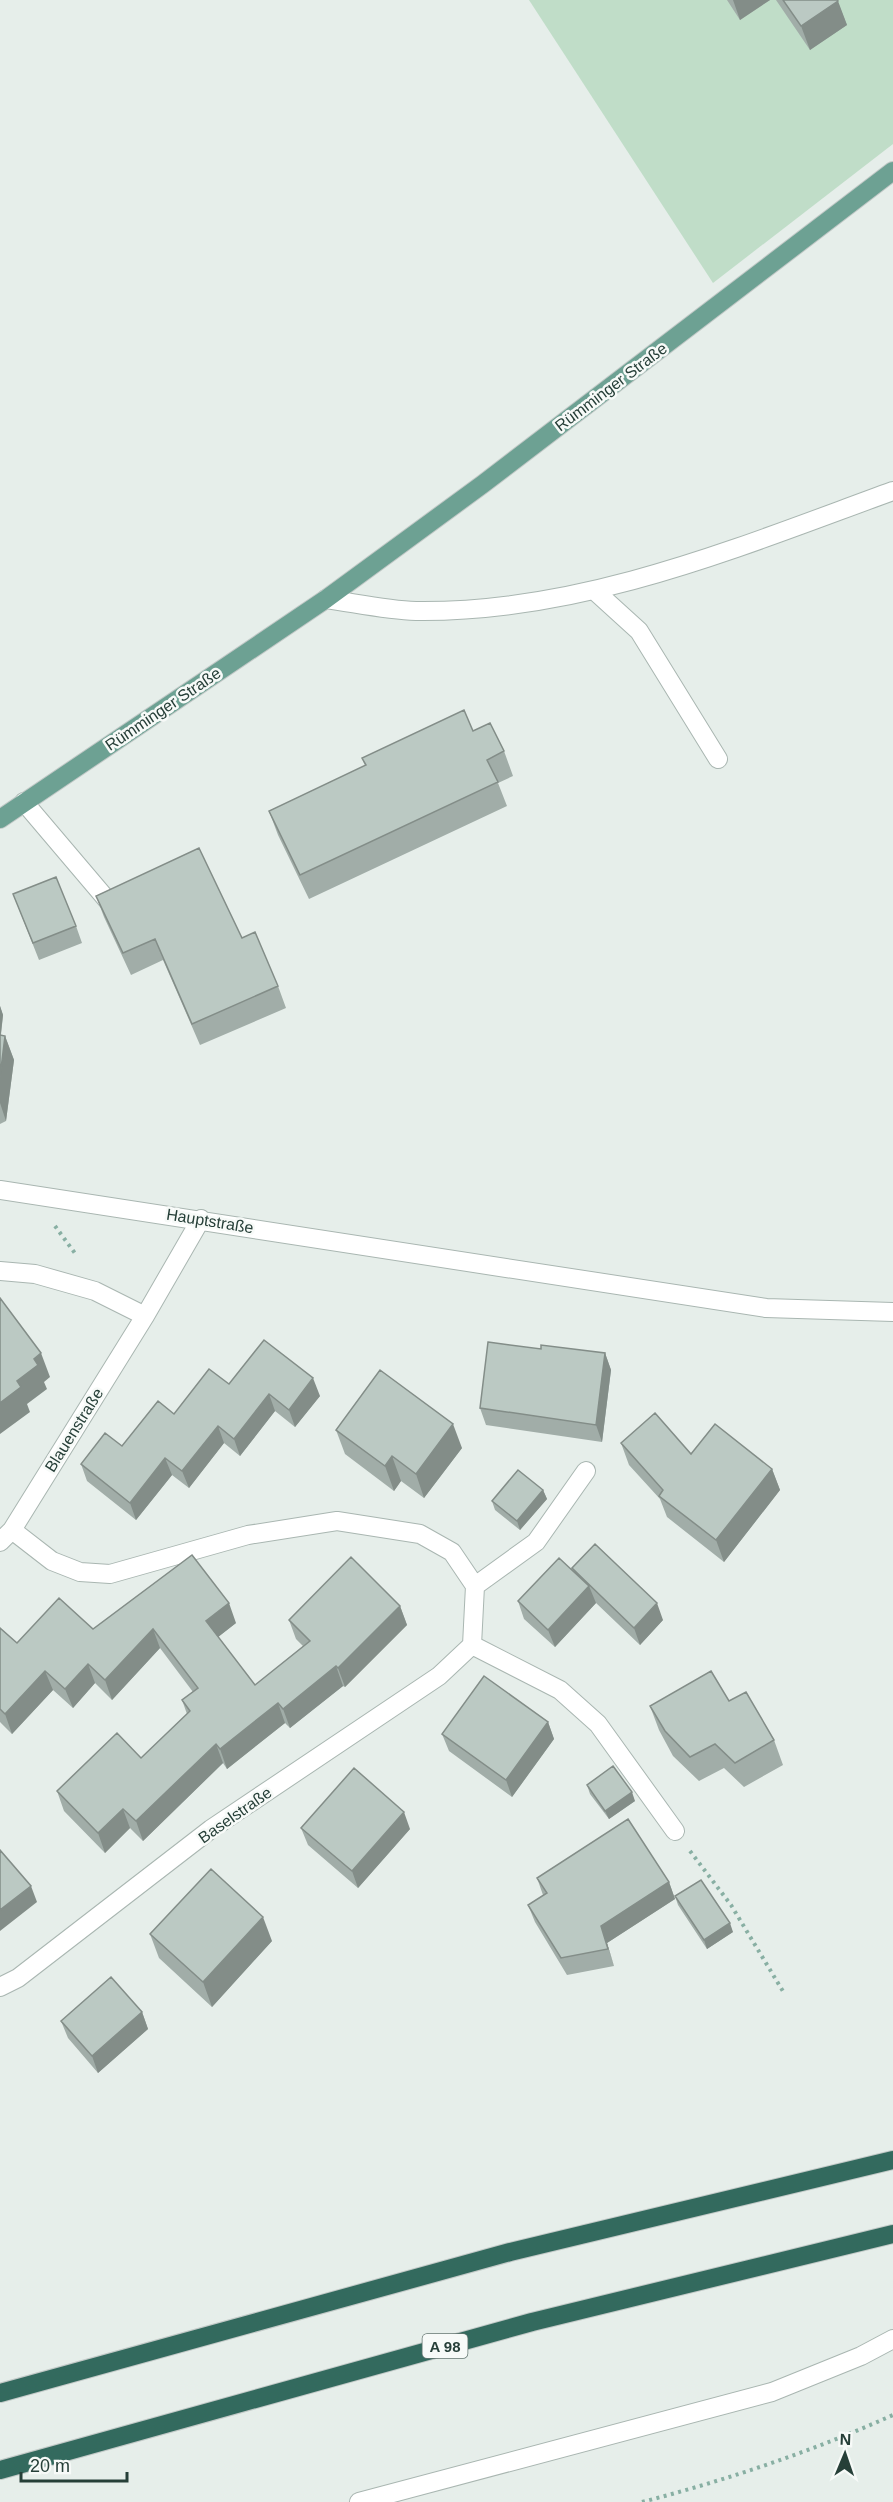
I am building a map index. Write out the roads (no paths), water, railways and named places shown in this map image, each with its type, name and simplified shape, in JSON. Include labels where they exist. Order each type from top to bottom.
[{"type":"highway","points":[[0,2393],[510,2252],[854,2167],[893,2160]]},
{"type":"highway","name":"A 98","points":[[0,2470],[532,2322],[893,2234]]},
{"type":"main road","name":"Rümminger Straße","points":[[2,815],[326,599],[483,484],[893,171]]},
{"type":"street","points":[[326,599],[414,611],[487,609],[595,591],[692,563],[893,491]]},
{"type":"street","points":[[595,591],[639,631],[718,759]]},
{"type":"street","points":[[24,802],[108,901]]},
{"type":"street","name":"Hauptstraße","points":[[0,1190],[201,1219],[766,1308],[893,1312]]},
{"type":"street","name":"Blauenstraße","points":[[6,1536],[145,1316],[201,1219]]},
{"type":"street","points":[[0,1271],[35,1274],[95,1291],[145,1316]]},
{"type":"street","points":[[475,1586],[536,1542],[586,1471]]},
{"type":"street","points":[[6,1536],[52,1561],[80,1572],[110,1574],[248,1535],[337,1521],[420,1534],[452,1552],[475,1586],[472,1645],[560,1690],[598,1724],[675,1831]]},
{"type":"street","name":"Baselstraße","points":[[0,1987],[18,1978],[211,1829],[439,1676],[472,1645]]},
{"type":"street","points":[[359,2502],[772,2392],[861,2356],[893,2339]]}]
